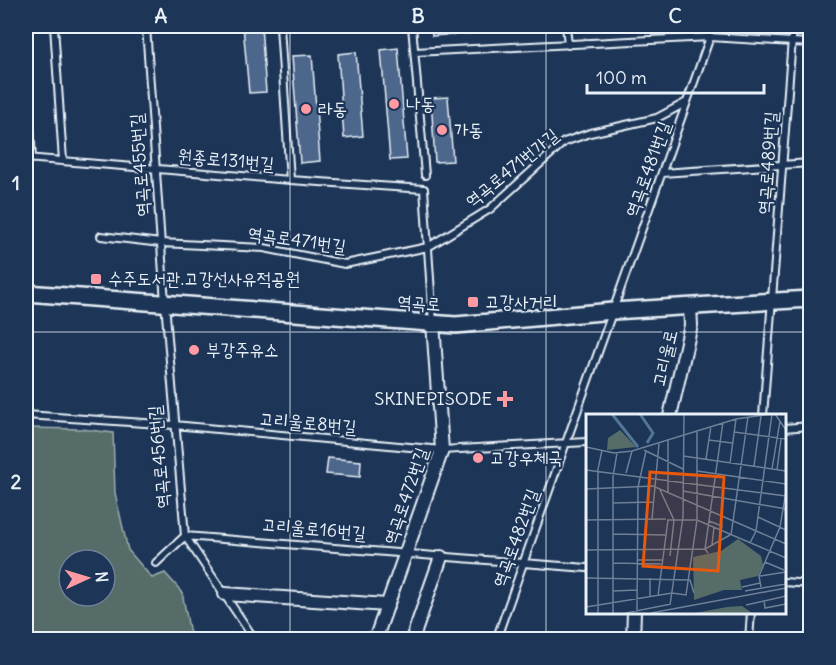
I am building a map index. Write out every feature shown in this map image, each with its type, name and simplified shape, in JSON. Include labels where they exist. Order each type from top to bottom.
[{"type":"street","name":"역곡로","points":[[26,293],[456,325],[613,311],[810,299]]},
{"type":"street","name":"고리울로","points":[[670,414],[691,325],[690,307]]},
{"type":"street","name":"역곡로472번길","points":[[375,639],[442,450],[434,323]]},
{"type":"street","points":[[412,639],[441,557]]},
{"type":"street","points":[[225,594],[387,605]]},
{"type":"street","points":[[633,639],[634,614]]},
{"type":"lane","points":[[54,26],[63,161]]},
{"type":"lane","name":"역곡로455번길","points":[[146,26],[165,303]]},
{"type":"lane","points":[[280,26],[291,180]]},
{"type":"lane","points":[[412,26],[425,175]]},
{"type":"lane","points":[[566,26],[568,45]]},
{"type":"lane","points":[[709,26],[710,38]]},
{"type":"lane","name":"역곡로489번길","points":[[763,414],[793,26]]},
{"type":"lane","points":[[415,52],[710,38],[810,43]]},
{"type":"lane","name":"역곡로481번길","points":[[613,311],[710,38]]},
{"type":"lane","points":[[26,61],[29,158]]},
{"type":"lane","name":"역곡로471번가길","points":[[428,247],[490,209],[564,142],[590,133],[657,118],[688,102]]},
{"type":"lane","name":"원종로131번길","points":[[29,158],[423,189],[428,247]]},
{"type":"lane","points":[[662,173],[810,163]]},
{"type":"lane","points":[[101,236],[161,243]]},
{"type":"lane","name":"역곡로471번길","points":[[161,243],[264,248],[345,264],[428,247]]},
{"type":"lane","points":[[428,247],[434,323]]},
{"type":"lane","name":"역곡로456번길","points":[[165,303],[185,536],[255,639]]},
{"type":"lane","name":"역곡로482번길","points":[[496,639],[613,311]]},
{"type":"lane","name":"고리울로8번길","points":[[26,415],[174,425],[442,450],[586,441]]},
{"type":"lane","points":[[785,428],[810,426]]},
{"type":"lane","points":[[156,563],[185,536]]},
{"type":"lane","name":"고리울로16번길","points":[[185,536],[586,568]]},
{"type":"lane","points":[[785,582],[810,584]]},
{"type":"lane","points":[[749,639],[751,614]]},
{"type":"green space","points":[[26,428],[82,429],[113,433],[115,493],[128,550],[152,578],[165,573],[182,592],[191,639],[26,639]]},
{"type":"building","points":[[243,26],[261,26],[266,92],[249,93]]},
{"type":"building","points":[[431,26],[474,26],[474,33],[432,36]]},
{"type":"building","name":"나동","points":[[398,48],[407,159],[390,160],[381,50]]},
{"type":"building","points":[[356,52],[363,136],[344,138],[338,54]]},
{"type":"building","name":"라동","points":[[312,55],[320,161],[300,163],[292,56]]},
{"type":"building","name":"가동","points":[[448,97],[453,161],[435,162],[431,98]]},
{"type":"building","points":[[328,458],[361,461],[360,477],[326,474]]},
{"type":"place","name":"나동","points":[[394,104]]},
{"type":"place","name":"라동","points":[[306,109]]},
{"type":"place","name":"가동","points":[[442,130]]},
{"type":"place","name":"수주도서관.고강선사유적공원","points":[[96,279]]},
{"type":"place","name":"고강사거리","points":[[473,302]]},
{"type":"place","name":"부강주유소","points":[[194,350]]},
{"type":"place","name":"SKINEPISODE","points":[[505,399]]},
{"type":"place","name":"고강우체국","points":[[478,458]]}]
